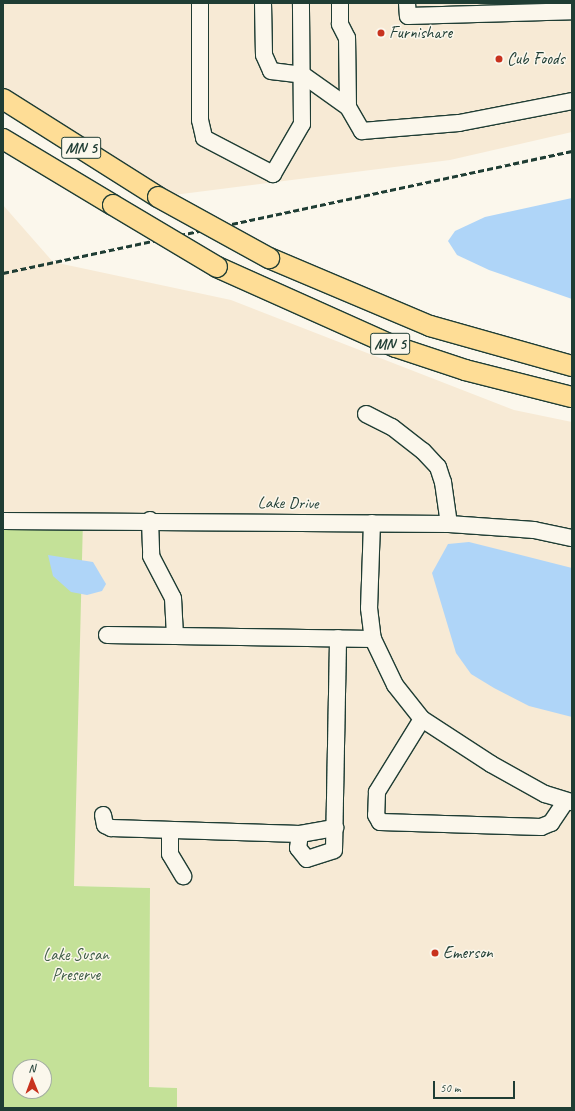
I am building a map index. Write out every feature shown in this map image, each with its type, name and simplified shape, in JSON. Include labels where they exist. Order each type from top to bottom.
[{"type":"main road","name":"MN 5","points":[[3,99],[158,197],[268,258],[430,326],[572,366]]},
{"type":"main road","name":"MN 5","points":[[3,139],[217,267],[396,346],[465,370],[572,397]]},
{"type":"street","points":[[200,3],[200,120],[204,138],[273,174],[302,124],[303,75],[300,3]]},
{"type":"street","points":[[263,3],[264,55],[271,71],[303,75],[348,107],[362,131],[459,123],[572,101]]},
{"type":"street","points":[[340,3],[340,24],[347,38],[348,107]]},
{"type":"street","points":[[407,3],[408,16],[572,11]]},
{"type":"street","points":[[366,414],[392,427],[423,451],[438,467],[449,524]]},
{"type":"street","points":[[150,520],[151,556],[173,598],[175,636]]},
{"type":"street","name":"Lake Drive","points":[[3,521],[150,520],[449,524],[534,530],[572,538]]},
{"type":"street","points":[[372,523],[369,608],[373,639],[395,685],[422,719],[491,764],[568,802],[551,823],[542,827],[380,822],[376,815],[377,792],[422,719]]},
{"type":"street","points":[[107,635],[373,639]]},
{"type":"street","points":[[300,834],[300,853],[312,859],[334,850],[338,638]]},
{"type":"street","points":[[103,815],[105,825],[111,828],[300,834],[335,828]]},
{"type":"street","points":[[170,830],[170,854],[183,876]]},
{"type":"shaded area","points":[[3,3],[572,3],[572,132],[450,160],[158,197],[3,99]]},
{"type":"shaded area","points":[[3,205],[53,262],[231,300],[514,410],[572,422],[572,1108],[177,1108],[177,1088],[149,1087],[150,888],[74,886],[3,521]]},
{"type":"green space","name":"Lake Susan Preserve","points":[[83,519],[74,886],[150,888],[149,1087],[177,1088],[177,1108],[3,1108],[3,521]]},
{"type":"water","points":[[572,198],[572,299],[489,270],[457,255],[448,241],[455,231],[485,217]]},
{"type":"water","points":[[469,542],[572,568],[572,717],[529,706],[494,688],[471,674],[456,653],[432,573],[448,544]]},
{"type":"water","points":[[48,555],[93,562],[106,584],[102,591],[87,595],[71,592],[53,576]]},
{"type":"railway","points":[[3,273],[572,151]]},
{"type":"place","name":"Furnishare","points":[[381,33]]},
{"type":"place","name":"Cub Foods","points":[[499,59]]},
{"type":"place","name":"Emerson","points":[[435,953]]}]
